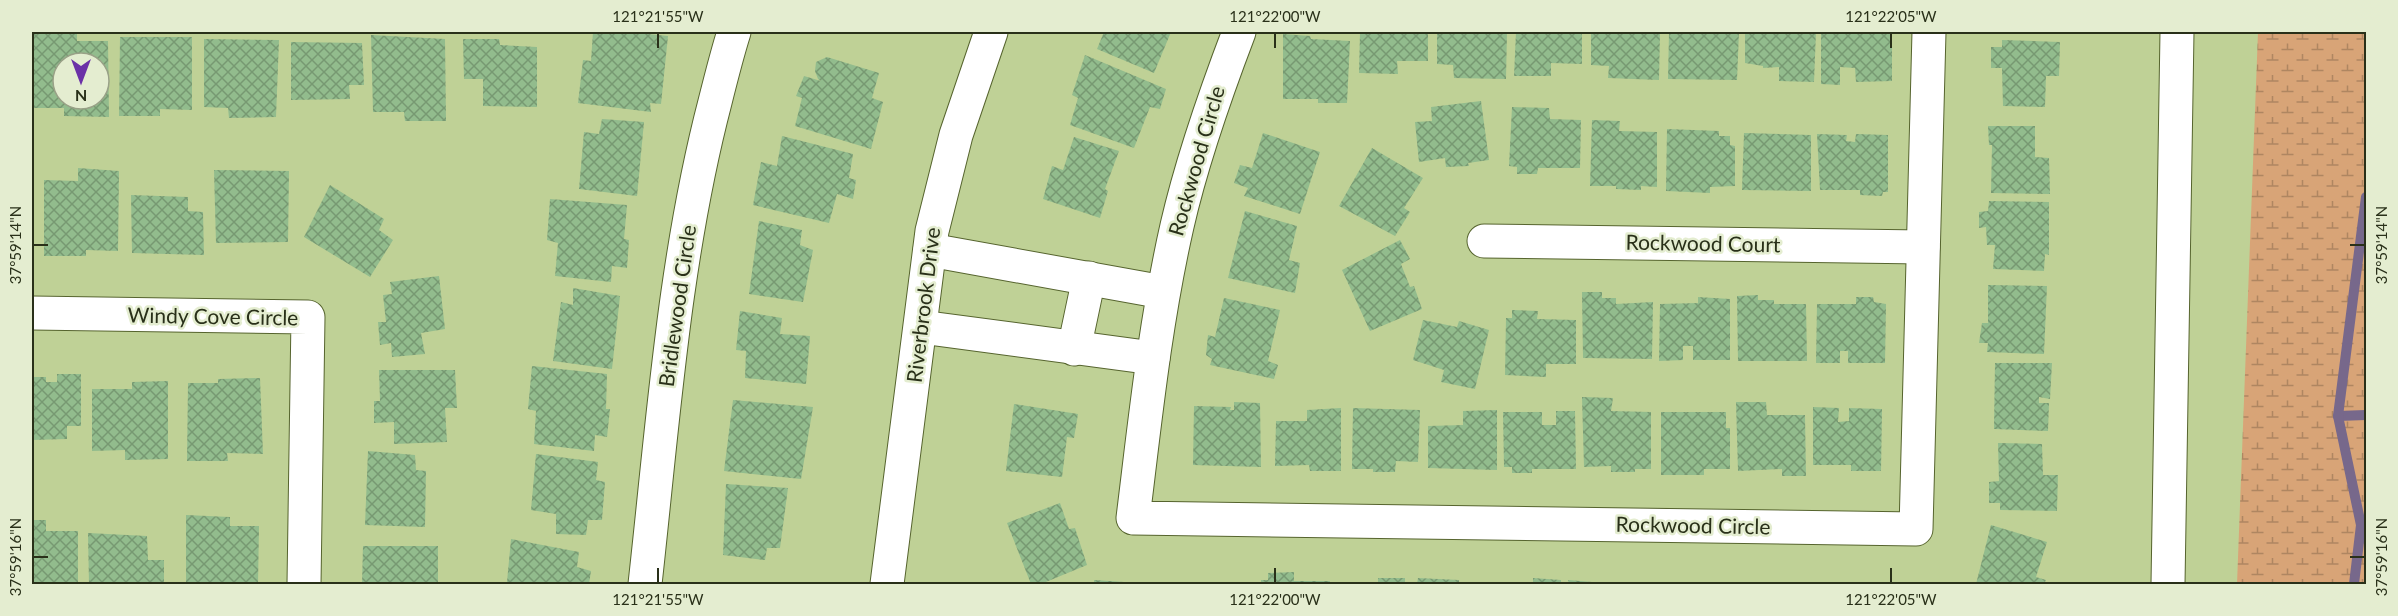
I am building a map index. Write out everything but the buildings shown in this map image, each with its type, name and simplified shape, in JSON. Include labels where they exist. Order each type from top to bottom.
[{"type":"street","name":"Bridlewood Circle","points":[[645,585],[687,228],[704,144],[735,32]]},
{"type":"street","name":"Riverbrook Drive","points":[[887,585],[932,231],[956,135],[991,32]]},
{"type":"street","name":"Rockwood Circle","points":[[1239,32],[1205,124],[1177,225],[1163,292],[1153,358],[1133,518],[1916,529],[1929,32]]},
{"type":"street","points":[[2168,585],[2177,32]]},
{"type":"street","name":"Rockwood Court","points":[[1484,241],[1923,247]]},
{"type":"street","points":[[930,250],[1163,292]]},
{"type":"street","points":[[1074,349],[1089,278]]},
{"type":"street","name":"Windy Cove Circle","points":[[32,313],[308,317],[304,585]]},
{"type":"street","points":[[921,327],[1153,358]]},
{"type":"green space","points":[[2258,32],[2366,32],[2366,584],[2237,584]]},
{"type":"waterway","points":[[2354,584],[2361,525],[2338,416],[2366,197]]},
{"type":"waterway","points":[[2338,416],[2366,415]]}]
